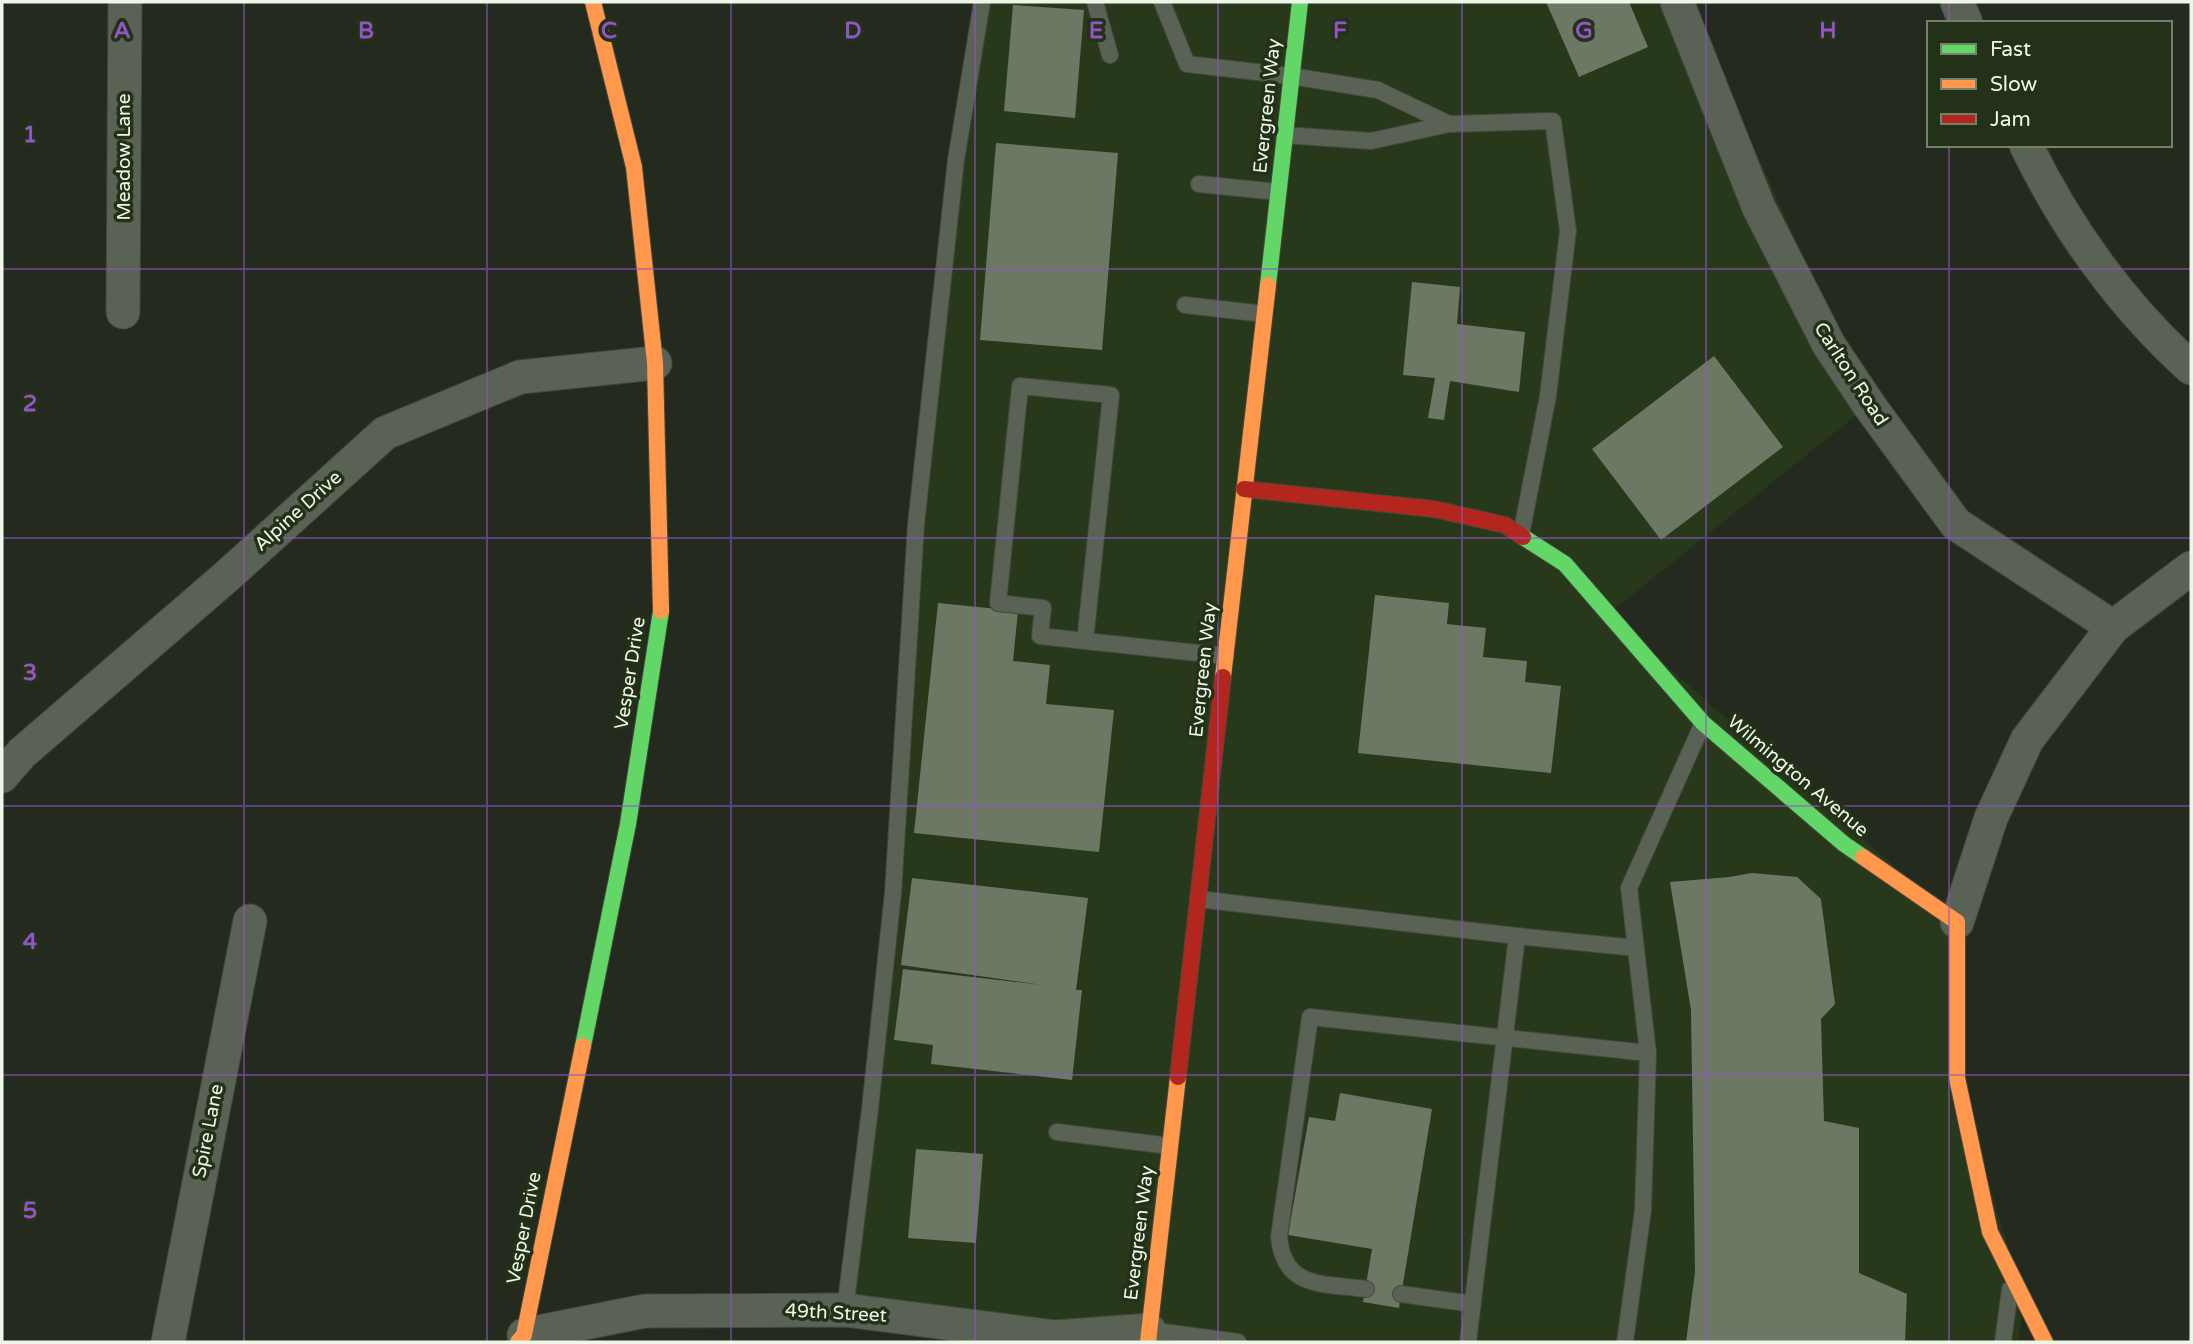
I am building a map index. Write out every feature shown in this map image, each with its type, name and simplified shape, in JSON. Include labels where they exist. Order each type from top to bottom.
[{"type":"street","name":"Meadow Lane","points":[[123,312],[125,2]]},
{"type":"street","name":"Vesper Drive","points":[[522,1340],[628,824],[662,604],[655,363],[634,167],[593,2]]},
{"type":"street","name":"Evergreen Way","points":[[1148,1336],[1300,2]]},
{"type":"street","name":"Carlton Road","points":[[1677,2],[1759,208],[1829,345],[1885,428],[1956,524],[2113,627]]},
{"type":"street","points":[[1957,2],[1965,21]]},
{"type":"street","points":[[2027,147],[2089,254],[2164,344],[2191,368]]},
{"type":"street","name":"Alpine Drive","points":[[2,776],[22,753],[226,577],[385,433],[520,377],[655,363]]},
{"type":"street","name":"Wilmington Avenue","points":[[1244,489],[1434,509],[1505,524],[1565,564],[1703,723],[1844,844],[1957,922]]},
{"type":"street","points":[[2045,1342],[1990,1232],[1957,1078],[1957,922],[1991,818],[2026,740],[2113,627],[2191,568]]},
{"type":"street","name":"Spire Lane","points":[[168,1342],[250,921]]},
{"type":"street","name":"49th Street","points":[[522,1340],[645,1311],[845,1310],[920,1325],[1055,1337],[1148,1336]]},
{"type":"lane","points":[[845,1310],[870,1109],[892,893],[917,511],[956,160],[982,2]]},
{"type":"lane","points":[[1095,2],[1110,55]]},
{"type":"lane","points":[[1162,2],[1187,64],[1291,76],[1378,90],[1449,124]]},
{"type":"lane","points":[[1284,135],[1371,141],[1449,124],[1553,121],[1568,231],[1548,396],[1521,535]]},
{"type":"lane","points":[[1199,184],[1278,191]]},
{"type":"lane","points":[[1185,304],[1265,314]]},
{"type":"lane","points":[[1085,642],[1111,395],[1020,386],[998,603],[1043,608],[1040,636],[1085,642],[1226,656]]},
{"type":"lane","points":[[1625,1342],[1643,1210],[1647,1053],[1629,888],[1703,723]]},
{"type":"lane","points":[[1198,899],[1636,948]]},
{"type":"lane","points":[[1468,1342],[1517,936]]},
{"type":"lane","points":[[1366,1289],[1304,1280],[1294,1273],[1280,1251],[1279,1237],[1310,1017],[1647,1053]]},
{"type":"lane","points":[[1057,1132],[1170,1146]]},
{"type":"lane","points":[[2003,1342],[2011,1275]]},
{"type":"lane","points":[[1401,1294],[1473,1304]]},
{"type":"lane","points":[[1148,1336],[1238,1342]]},
{"type":"shaded area","points":[[979,2],[1689,2],[1869,405],[1608,614],[1957,922],[1957,1078],[2024,1300],[2018,1342],[1142,1342],[845,1310]]},
{"type":"building","points":[[1546,2],[1629,2],[1648,47],[1579,77]]},
{"type":"building","points":[[1013,5],[1084,10],[1075,118],[1004,111]]},
{"type":"building","points":[[996,143],[1118,153],[1102,350],[980,340]]},
{"type":"building","points":[[1412,282],[1460,287],[1457,324],[1525,332],[1519,392],[1450,381],[1444,420],[1428,418],[1435,378],[1403,375]]},
{"type":"building","points":[[1714,356],[1783,447],[1661,540],[1592,449]]},
{"type":"building","points":[[1375,595],[1449,603],[1447,624],[1486,628],[1483,657],[1527,661],[1525,682],[1561,686],[1551,773],[1358,753]]},
{"type":"building","points":[[938,603],[1018,611],[1013,661],[1050,665],[1046,704],[1114,710],[1099,852],[914,833]]},
{"type":"building","points":[[1752,873],[1797,877],[1821,899],[1835,1004],[1821,1019],[1824,1121],[1859,1128],[1859,1273],[1907,1294],[1905,1342],[1686,1342],[1695,1272],[1691,1010],[1670,882]]},
{"type":"building","points":[[912,878],[1088,898],[1076,990],[1082,990],[1072,1080],[931,1064],[933,1045],[894,1040],[903,969],[1042,985],[901,965]]},
{"type":"building","points":[[1340,1093],[1432,1109],[1399,1308],[1363,1302],[1372,1249],[1288,1235],[1309,1117],[1335,1121]]},
{"type":"building","points":[[916,1149],[983,1154],[976,1243],[908,1238]]},
{"type":"traffic: fast","points":[[1268,285],[1300,2]]},
{"type":"traffic: fast","points":[[1523,537],[1565,564],[1703,723],[1844,844],[1863,857]]},
{"type":"traffic: fast","points":[[583,1046],[628,824],[661,611]]},
{"type":"traffic: slow","points":[[593,2],[634,167],[655,363],[661,611]]},
{"type":"traffic: slow","points":[[1223,677],[1268,285]]},
{"type":"traffic: slow","points":[[1863,857],[1957,922],[1957,1078],[1990,1232],[2045,1342]]},
{"type":"traffic: slow","points":[[518,1342],[524,1335],[583,1046]]},
{"type":"traffic: slow","points":[[1148,1342],[1178,1077]]},
{"type":"traffic: jam","points":[[1244,489],[1434,509],[1505,525],[1523,537]]},
{"type":"traffic: jam","points":[[1178,1077],[1223,677]]}]
